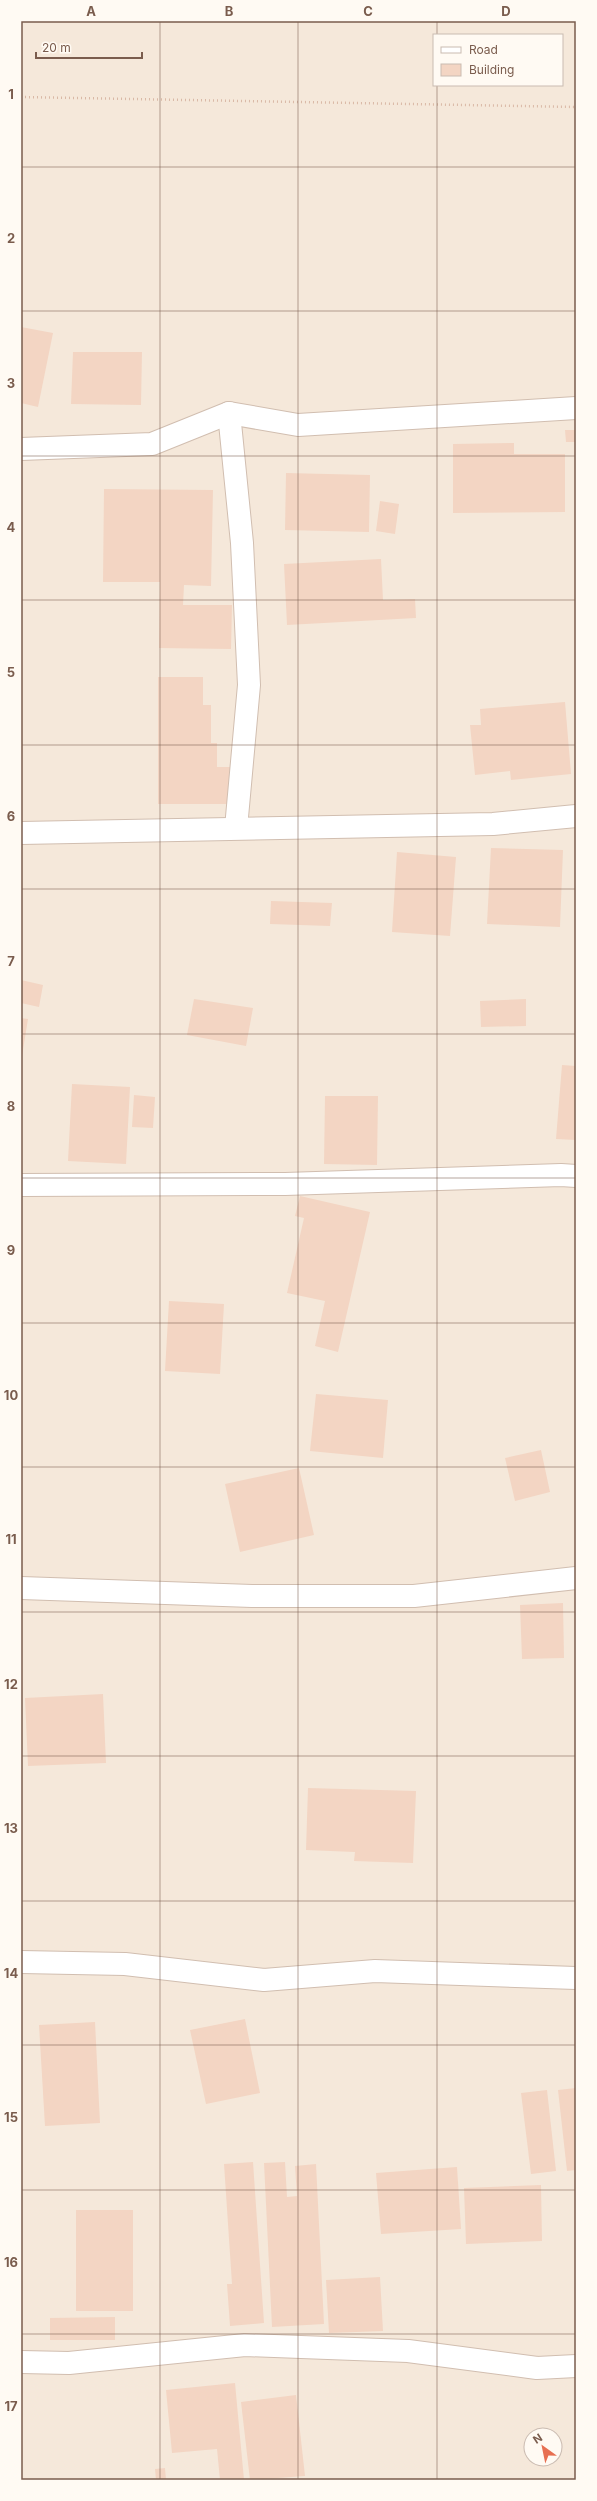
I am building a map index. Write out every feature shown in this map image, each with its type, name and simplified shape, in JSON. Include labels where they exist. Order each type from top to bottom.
[{"type":"street","points":[[21,450],[152,444],[229,413],[298,426],[576,408]]},
{"type":"street","points":[[229,413],[242,543],[249,685],[236,828]]},
{"type":"street","points":[[21,833],[493,824],[576,816]]},
{"type":"street","points":[[21,1185],[247,1185],[561,1175],[576,1176]]},
{"type":"street","points":[[21,1588],[252,1596],[414,1596],[576,1578]]},
{"type":"street","points":[[21,1962],[125,1964],[264,1980],[375,1971],[576,1978]]},
{"type":"street","points":[[21,2362],[69,2363],[245,2345],[408,2351],[537,2368],[576,2366]]},
{"type":"path","points":[[21,97],[576,107]]},
{"type":"shaded area","points":[[21,21],[576,21],[576,2480],[21,2480]]},
{"type":"building","points":[[21,327],[53,333],[38,407],[21,403]]},
{"type":"building","points":[[73,352],[142,352],[141,405],[71,404]]},
{"type":"building","points":[[565,430],[576,430],[576,442],[566,442]]},
{"type":"building","points":[[514,443],[514,454],[565,454],[565,512],[453,513],[453,444]]},
{"type":"building","points":[[286,473],[370,475],[369,532],[285,530]]},
{"type":"building","points":[[104,489],[213,490],[211,586],[184,585],[183,605],[232,605],[231,649],[159,648],[160,582],[103,582]]},
{"type":"building","points":[[380,501],[399,504],[395,534],[376,531]]},
{"type":"building","points":[[381,559],[383,600],[415,599],[416,618],[287,625],[284,564]]},
{"type":"building","points":[[158,677],[203,677],[203,705],[211,705],[211,743],[217,743],[217,767],[234,767],[234,804],[158,804]]},
{"type":"building","points":[[565,702],[571,774],[511,780],[510,771],[475,775],[470,725],[481,725],[480,709]]},
{"type":"building","points":[[491,848],[563,850],[560,927],[487,924]]},
{"type":"building","points":[[397,852],[456,857],[450,936],[392,932]]},
{"type":"building","points":[[271,901],[332,903],[330,926],[270,924]]},
{"type":"building","points":[[21,980],[43,985],[39,1007],[21,1003]]},
{"type":"building","points":[[194,999],[253,1008],[246,1046],[187,1035]]},
{"type":"building","points":[[526,999],[526,1026],[481,1027],[480,1001]]},
{"type":"building","points":[[21,1018],[28,1019],[22,1056],[21,1056]]},
{"type":"building","points":[[562,1065],[576,1066],[576,1140],[556,1139]]},
{"type":"building","points":[[72,1084],[130,1087],[126,1164],[68,1161]]},
{"type":"building","points":[[134,1095],[155,1097],[153,1128],[132,1127]]},
{"type":"building","points":[[325,1096],[378,1096],[377,1165],[324,1164]]},
{"type":"building","points":[[300,1196],[370,1212],[338,1352],[315,1346],[325,1301],[287,1293],[304,1218],[295,1216]]},
{"type":"building","points":[[169,1301],[224,1304],[220,1374],[165,1371]]},
{"type":"building","points":[[316,1394],[388,1400],[383,1458],[310,1451]]},
{"type":"building","points":[[541,1450],[550,1492],[515,1501],[505,1458]]},
{"type":"building","points":[[299,1468],[314,1535],[240,1552],[225,1484]]},
{"type":"building","points":[[563,1603],[564,1658],[522,1659],[520,1605]]},
{"type":"building","points":[[103,1694],[106,1763],[28,1766],[25,1698]]},
{"type":"building","points":[[308,1788],[416,1791],[413,1863],[354,1861],[355,1852],[306,1850]]},
{"type":"building","points":[[245,2019],[260,2093],[206,2104],[190,2030]]},
{"type":"building","points":[[95,2022],[100,2123],[45,2126],[39,2025]]},
{"type":"building","points":[[576,2088],[576,2170],[567,2171],[558,2090]]},
{"type":"building","points":[[547,2090],[556,2171],[531,2174],[521,2093]]},
{"type":"building","points":[[253,2162],[264,2323],[230,2326],[227,2284],[232,2284],[224,2164]]},
{"type":"building","points":[[285,2162],[287,2197],[297,2196],[295,2166],[316,2164],[324,2324],[272,2327],[264,2163]]},
{"type":"building","points":[[457,2167],[461,2229],[381,2234],[376,2173]]},
{"type":"building","points":[[541,2185],[542,2241],[466,2244],[464,2188]]},
{"type":"building","points":[[76,2210],[133,2210],[133,2311],[76,2311]]},
{"type":"building","points":[[380,2277],[383,2331],[329,2333],[326,2280]]},
{"type":"building","points":[[115,2317],[115,2340],[50,2340],[50,2318]]},
{"type":"building","points":[[235,2383],[244,2480],[220,2480],[217,2449],[172,2453],[166,2390]]},
{"type":"building","points":[[296,2395],[305,2476],[250,2480],[241,2402]]},
{"type":"building","points":[[165,2468],[166,2480],[156,2480],[155,2469]]}]
